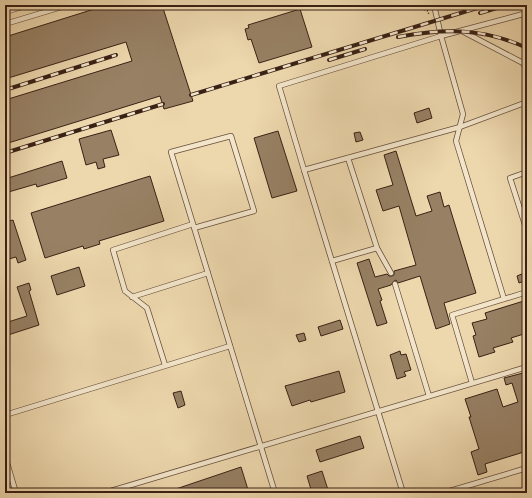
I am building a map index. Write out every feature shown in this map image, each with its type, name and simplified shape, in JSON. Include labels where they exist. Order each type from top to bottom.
[{"type":"lane","points":[[5,12],[28,5]]},
{"type":"lane","points":[[5,24],[68,5]]},
{"type":"lane","points":[[434,5],[441,36],[463,114],[456,141],[504,299]]},
{"type":"lane","points":[[402,493],[279,86],[441,36],[527,13]]},
{"type":"lane","points":[[462,31],[523,63],[527,70]]},
{"type":"lane","points":[[304,170],[460,127],[527,102]]},
{"type":"lane","points":[[165,365],[147,308],[125,291],[113,250],[193,226],[254,211],[231,136],[171,152],[193,226],[275,493]]},
{"type":"lane","points":[[348,158],[377,248],[391,273]]},
{"type":"lane","points":[[527,172],[510,178],[527,231]]},
{"type":"lane","points":[[332,261],[377,248]]},
{"type":"lane","points":[[132,297],[208,273]]},
{"type":"lane","points":[[395,284],[428,396]]},
{"type":"lane","points":[[472,383],[452,314],[527,292]]},
{"type":"lane","points":[[5,415],[230,346]]},
{"type":"lane","points":[[104,493],[527,367]]},
{"type":"lane","points":[[5,456],[16,493]]},
{"type":"lane","points":[[443,493],[527,468]]},
{"type":"path","points":[[413,5],[428,11],[429,17]]},
{"type":"building","points":[[107,5],[162,5],[193,101],[164,109],[160,96],[5,144],[5,100],[132,61],[126,42],[5,79],[5,37]]},
{"type":"building","points":[[300,9],[312,47],[259,63],[251,39],[248,40],[245,29],[249,28],[248,25]]},
{"type":"building","points":[[429,108],[432,118],[417,123],[414,113]]},
{"type":"building","points":[[111,130],[119,155],[103,159],[105,167],[98,169],[96,162],[86,165],[79,139]]},
{"type":"building","points":[[278,131],[297,191],[272,198],[254,138]]},
{"type":"building","points":[[360,132],[363,140],[356,142],[354,133]]},
{"type":"building","points":[[396,151],[416,216],[432,211],[427,196],[440,192],[444,207],[449,205],[476,293],[444,303],[450,324],[436,329],[420,276],[398,283],[396,280],[391,285],[378,289],[387,323],[377,326],[357,263],[369,259],[375,277],[387,274],[392,276],[394,275],[394,271],[416,265],[399,206],[383,211],[376,190],[393,185],[384,155]]},
{"type":"building","points":[[62,161],[67,178],[37,187],[36,184],[5,193],[5,179]]},
{"type":"building","points":[[150,176],[164,221],[99,241],[100,244],[84,249],[83,246],[45,258],[31,213]]},
{"type":"building","points":[[13,220],[26,260],[18,263],[16,257],[5,260],[5,222]]},
{"type":"building","points":[[79,267],[85,286],[57,295],[51,276]]},
{"type":"building","points":[[524,273],[527,280],[519,283],[517,276]]},
{"type":"building","points":[[29,283],[31,290],[29,291],[39,325],[5,336],[5,323],[27,316],[17,287]]},
{"type":"building","points":[[527,300],[527,333],[511,338],[513,342],[493,348],[495,352],[479,357],[473,336],[476,335],[472,323],[487,319],[485,313]]},
{"type":"building","points":[[340,320],[343,329],[321,336],[318,327]]},
{"type":"building","points":[[304,333],[306,340],[299,342],[296,335]]},
{"type":"building","points":[[400,351],[401,355],[406,354],[411,370],[404,372],[406,376],[397,379],[390,355]]},
{"type":"building","points":[[339,371],[345,392],[311,402],[310,400],[292,406],[285,386]]},
{"type":"building","points":[[527,372],[527,451],[485,464],[487,472],[478,475],[471,452],[479,449],[465,399],[497,389],[503,407],[518,402],[512,383],[506,385],[504,378]]},
{"type":"building","points":[[181,391],[185,405],[178,408],[173,393]]},
{"type":"building","points":[[360,436],[364,448],[320,462],[316,450]]},
{"type":"building","points":[[241,467],[249,493],[167,493],[167,492]]},
{"type":"building","points":[[322,471],[329,493],[312,493],[307,476]]},
{"type":"railway","points":[[191,95],[487,5]]},
{"type":"railway","points":[[480,13],[507,5]]},
{"type":"railway","points":[[398,37],[448,31],[479,33],[511,41],[527,48]]},
{"type":"railway","points":[[329,60],[365,49]]},
{"type":"railway","points":[[5,90],[116,55]]},
{"type":"railway","points":[[5,153],[163,104]]},
{"type":"railway","points":[[521,493],[527,490]]}]
